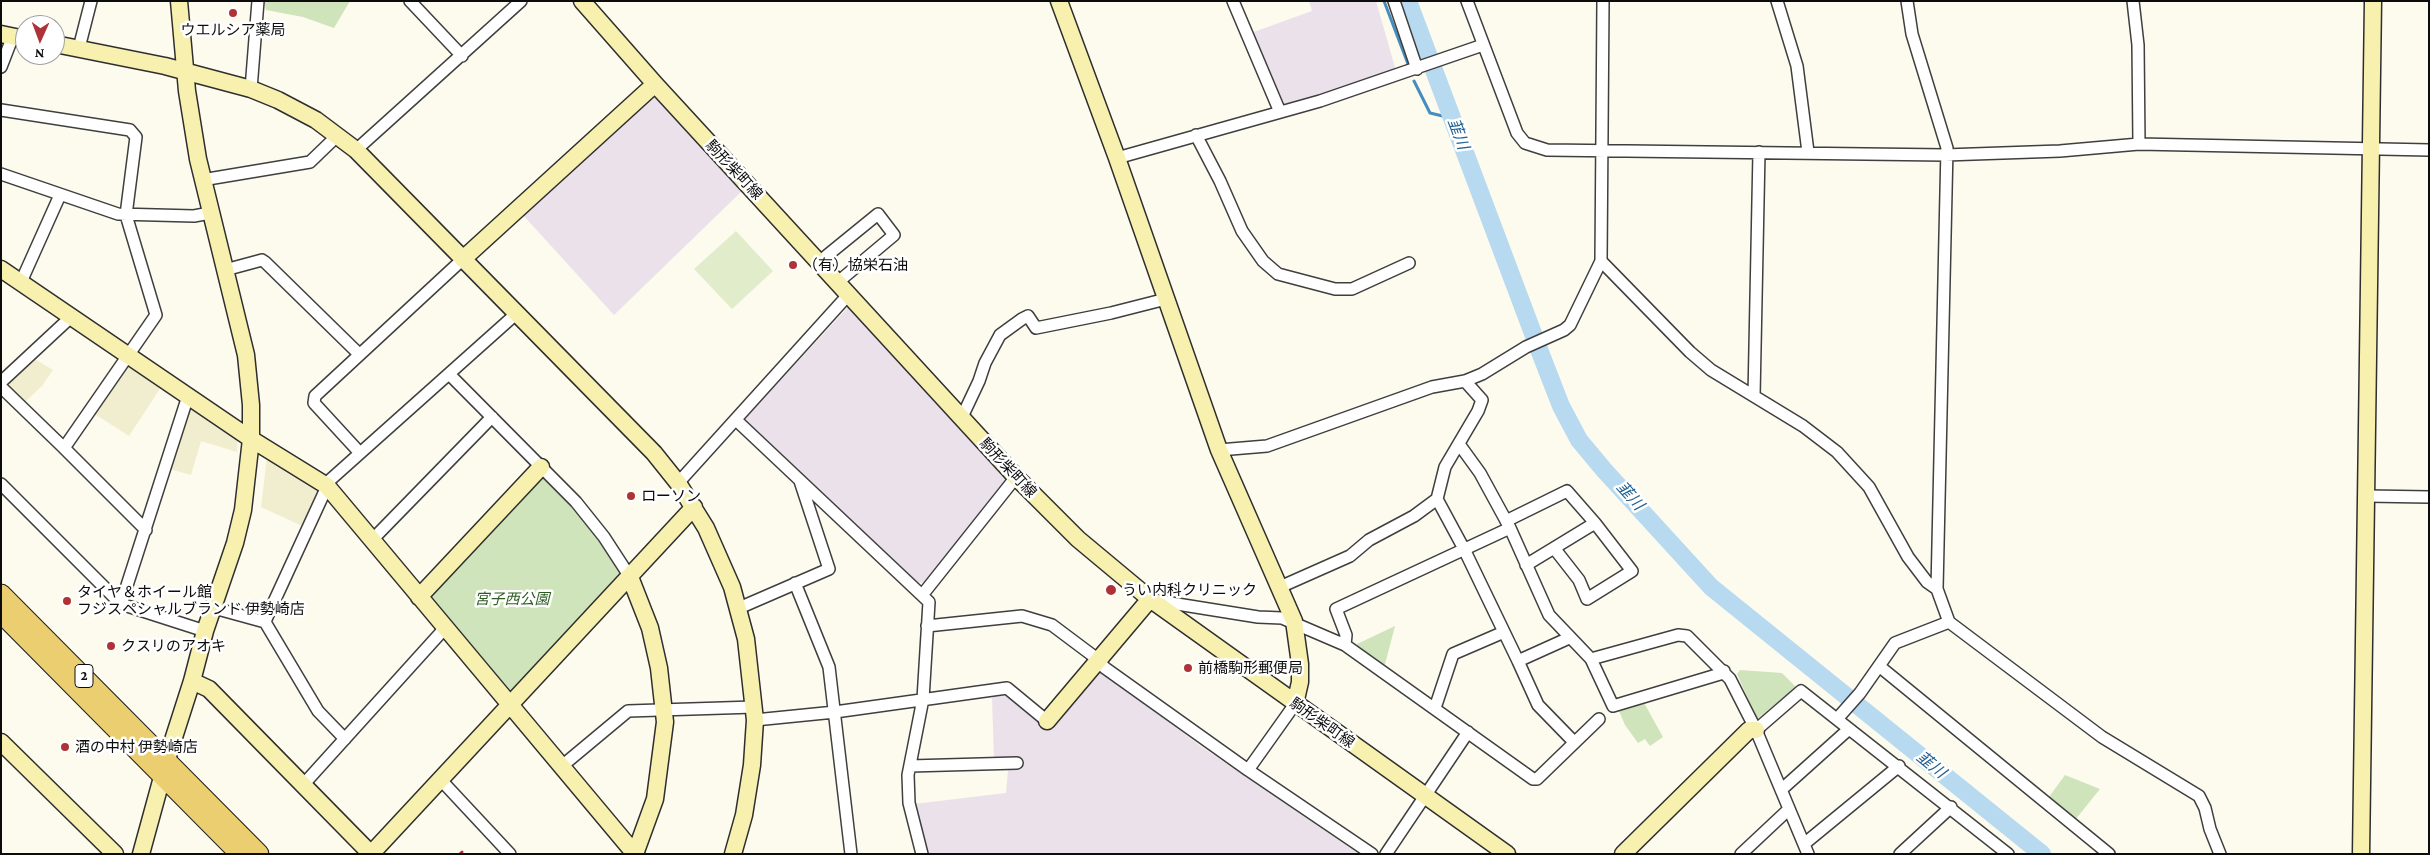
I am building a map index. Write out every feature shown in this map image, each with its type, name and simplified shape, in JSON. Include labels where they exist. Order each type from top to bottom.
[{"type":"main road","name":"2","points":[[1,594],[164,767],[240,854]]},
{"type":"main road","name":"2","points":[[1,614],[259,854]]},
{"type":"street","points":[[79,48],[90,1]]},
{"type":"street","points":[[140,854],[164,767],[192,681],[205,631],[235,542],[243,510],[252,439],[246,355],[202,180],[185,72],[179,1]]},
{"type":"street","points":[[251,89],[258,1]]},
{"type":"street","points":[[410,1],[462,56]]},
{"type":"street","points":[[356,150],[521,1]]},
{"type":"street","points":[[1059,1],[1117,158],[1219,450],[1294,622],[1300,664],[1300,682],[1295,704],[1248,770]]},
{"type":"street","points":[[1233,1],[1280,112]]},
{"type":"street","points":[[1394,1],[1419,68]]},
{"type":"street","points":[[1467,1],[1517,133],[1525,143],[1547,150],[1945,155],[2060,151],[2138,144],[2429,150]]},
{"type":"street","points":[[1219,450],[1267,446],[1432,387],[1466,381],[1482,374],[1526,347],[1546,340],[1570,325],[1601,261],[1603,1]]},
{"type":"street","points":[[1777,1],[1797,66],[1808,152]]},
{"type":"street","points":[[1907,1],[1912,34],[1946,142],[1937,589],[1949,622],[2102,737],[2199,796],[2205,808],[2210,830],[2220,854]]},
{"type":"street","points":[[2133,1],[2138,45],[2138,144]]},
{"type":"street","points":[[2361,854],[2373,1]]},
{"type":"street","name":"駒形柴町線","points":[[585,3],[655,84],[1016,477],[1078,538],[1150,599],[1507,854]]},
{"type":"street","points":[[1,67],[13,36]]},
{"type":"street","points":[[1117,158],[1320,101],[1483,45]]},
{"type":"street","points":[[65,46],[185,72],[251,89],[300,110],[338,136],[356,150],[654,453],[694,507],[717,550],[739,608],[750,666],[754,714],[749,789],[733,854]]},
{"type":"street","points":[[360,453],[313,399],[359,354],[655,84]]},
{"type":"street","points":[[1,110],[130,130],[136,136],[126,215],[156,315],[64,448]]},
{"type":"street","points":[[1196,135],[1220,181],[1242,231],[1263,261],[1278,274],[1335,289],[1352,289],[1409,263]]},
{"type":"street","points":[[202,180],[310,162],[338,136]]},
{"type":"street","points":[[1754,396],[1759,152]]},
{"type":"street","points":[[1,174],[60,195],[126,215],[194,216],[210,213]]},
{"type":"street","points":[[21,282],[60,195]]},
{"type":"street","points":[[819,262],[878,214],[894,235],[838,282]]},
{"type":"street","points":[[225,270],[262,260],[359,354]]},
{"type":"street","points":[[1601,261],[1690,352],[1711,370],[1803,426],[1837,452],[1869,487],[1908,557],[1927,582],[1937,589]]},
{"type":"street","points":[[1,269],[130,354],[252,439],[327,486],[635,854]]},
{"type":"street","points":[[678,483],[849,294]]},
{"type":"street","points":[[962,417],[979,381],[985,362],[1000,335],[1022,319],[1028,316],[1036,328],[1111,313],[1166,299]]},
{"type":"street","points":[[265,622],[330,480],[517,313]]},
{"type":"street","points":[[1,382],[72,316]]},
{"type":"street","points":[[449,374],[591,520],[630,577],[650,628],[659,668],[664,710],[661,767],[655,799],[635,854]]},
{"type":"street","points":[[1280,587],[1350,556],[1369,540],[1414,516],[1437,499],[1445,467],[1460,444],[1482,400],[1466,381]]},
{"type":"street","points":[[1,386],[146,530]]},
{"type":"street","points":[[121,604],[188,396]]},
{"type":"street","points":[[372,540],[492,417]]},
{"type":"street","points":[[736,420],[929,602],[926,626],[923,699],[908,775],[909,803],[922,854]]},
{"type":"street","points":[[1460,444],[1480,472],[1508,525],[1549,615],[1591,659],[1614,706],[1720,674],[1724,671]]},
{"type":"street","points":[[419,597],[541,467]]},
{"type":"street","points":[[922,594],[1016,477]]},
{"type":"street","points":[[739,608],[829,569],[800,480]]},
{"type":"street","points":[[1,484],[121,604],[205,631]]},
{"type":"street","points":[[1345,645],[1346,635],[1336,609],[1464,549],[1567,491],[1596,523],[1632,571],[1587,599],[1579,580],[1554,548]]},
{"type":"street","points":[[2366,496],[2429,497]]},
{"type":"street","points":[[1437,499],[1464,549],[1538,705],[1574,742]]},
{"type":"street","points":[[192,681],[209,689],[371,854],[694,507]]},
{"type":"street","points":[[1526,565],[1596,523]]},
{"type":"street","points":[[795,584],[829,667],[851,854]]},
{"type":"street","points":[[562,766],[628,711],[664,710],[754,714],[835,712],[1007,688],[1047,721],[1150,599],[1294,622],[1345,645],[1533,779],[1537,779],[1599,720]]},
{"type":"street","points":[[214,608],[265,622],[318,711],[345,739]]},
{"type":"street","points":[[926,626],[1031,617],[1052,625],[1098,662],[1248,770],[1372,854]]},
{"type":"street","points":[[1841,715],[1860,693],[1895,643],[1949,622]]},
{"type":"street","points":[[303,785],[445,628]]},
{"type":"street","points":[[1434,708],[1453,654],[1504,632]]},
{"type":"street","points":[[1591,659],[1683,634],[1730,678],[1756,730],[1806,849],[1899,766]]},
{"type":"street","points":[[1518,661],[1569,638]]},
{"type":"street","points":[[1879,666],[2109,854]]},
{"type":"street","points":[[1623,854],[1749,730],[1756,730],[1801,691],[1841,715],[1849,729],[1899,766],[2008,854]]},
{"type":"street","points":[[1781,790],[1849,729]]},
{"type":"street","points":[[1386,854],[1468,732]]},
{"type":"street","points":[[1,742],[115,854]]},
{"type":"street","points":[[910,766],[1018,763]]},
{"type":"street","points":[[440,778],[510,854]]},
{"type":"street","points":[[1900,854],[1951,808]]},
{"type":"street","points":[[1741,854],[1789,809]]},
{"type":"shaded area","points":[[1309,1],[1376,1],[1396,71],[1324,95],[1284,104],[1280,103],[1251,33],[1312,11]]},
{"type":"shaded area","points":[[654,94],[742,191],[614,315],[523,215]]},
{"type":"shaded area","points":[[850,305],[1008,479],[928,582],[914,583],[744,420]]},
{"type":"shaded area","points":[[33,358],[53,370],[42,386],[25,402],[6,383]]},
{"type":"shaded area","points":[[132,364],[163,384],[129,436],[93,413],[126,365]]},
{"type":"shaded area","points":[[192,405],[238,435],[237,452],[201,441],[191,475],[170,469],[188,407]]},
{"type":"shaded area","points":[[267,457],[315,487],[317,491],[302,526],[261,507]]},
{"type":"shaded area","points":[[1098,673],[1104,673],[1199,745],[1359,854],[926,854],[914,804],[1006,793],[1009,759],[994,760],[992,696],[1007,695],[1051,731]]},
{"type":"green space","points":[[264,1],[350,1],[334,28],[303,17],[266,10]]},
{"type":"green space","points":[[736,231],[773,271],[732,309],[694,269]]},
{"type":"green space","name":"宮子西公園","points":[[544,478],[585,521],[619,570],[619,574],[512,692],[507,692],[431,600],[430,595],[538,479]]},
{"type":"green space","points":[[1395,626],[1384,668],[1358,650],[1357,644]]},
{"type":"green space","points":[[1740,670],[1782,673],[1796,687],[1757,719],[1737,674]]},
{"type":"green space","points":[[1643,701],[1663,737],[1650,746],[1645,739],[1638,743],[1625,725],[1619,711],[1621,707]]},
{"type":"green space","points":[[2065,775],[2100,789],[2075,820],[2049,797]]},
{"type":"waterway","points":[[1384,1],[1408,64]]},
{"type":"waterway","name":"韮川","points":[[1408,1],[1561,406],[1579,440],[1711,587],[2042,854]]},
{"type":"waterway","points":[[1414,81],[1430,113],[1451,118]]},
{"type":"place","name":"ウエルシア薬局","points":[[233,13]]},
{"type":"place","name":"（有）協栄石油","points":[[793,265]]},
{"type":"place","name":"ローソン","points":[[631,496]]},
{"type":"place","name":"うい内科クリニック","points":[[1111,590]]},
{"type":"place","name":"タイヤ＆ホイール館 フジスペシャルブランド 伊勢崎店","points":[[67,601]]},
{"type":"place","name":"クスリのアオキ","points":[[111,646]]},
{"type":"place","name":"前橋駒形郵便局","points":[[1188,668]]},
{"type":"place","name":"酒の中村 伊勢崎店","points":[[65,747]]}]
